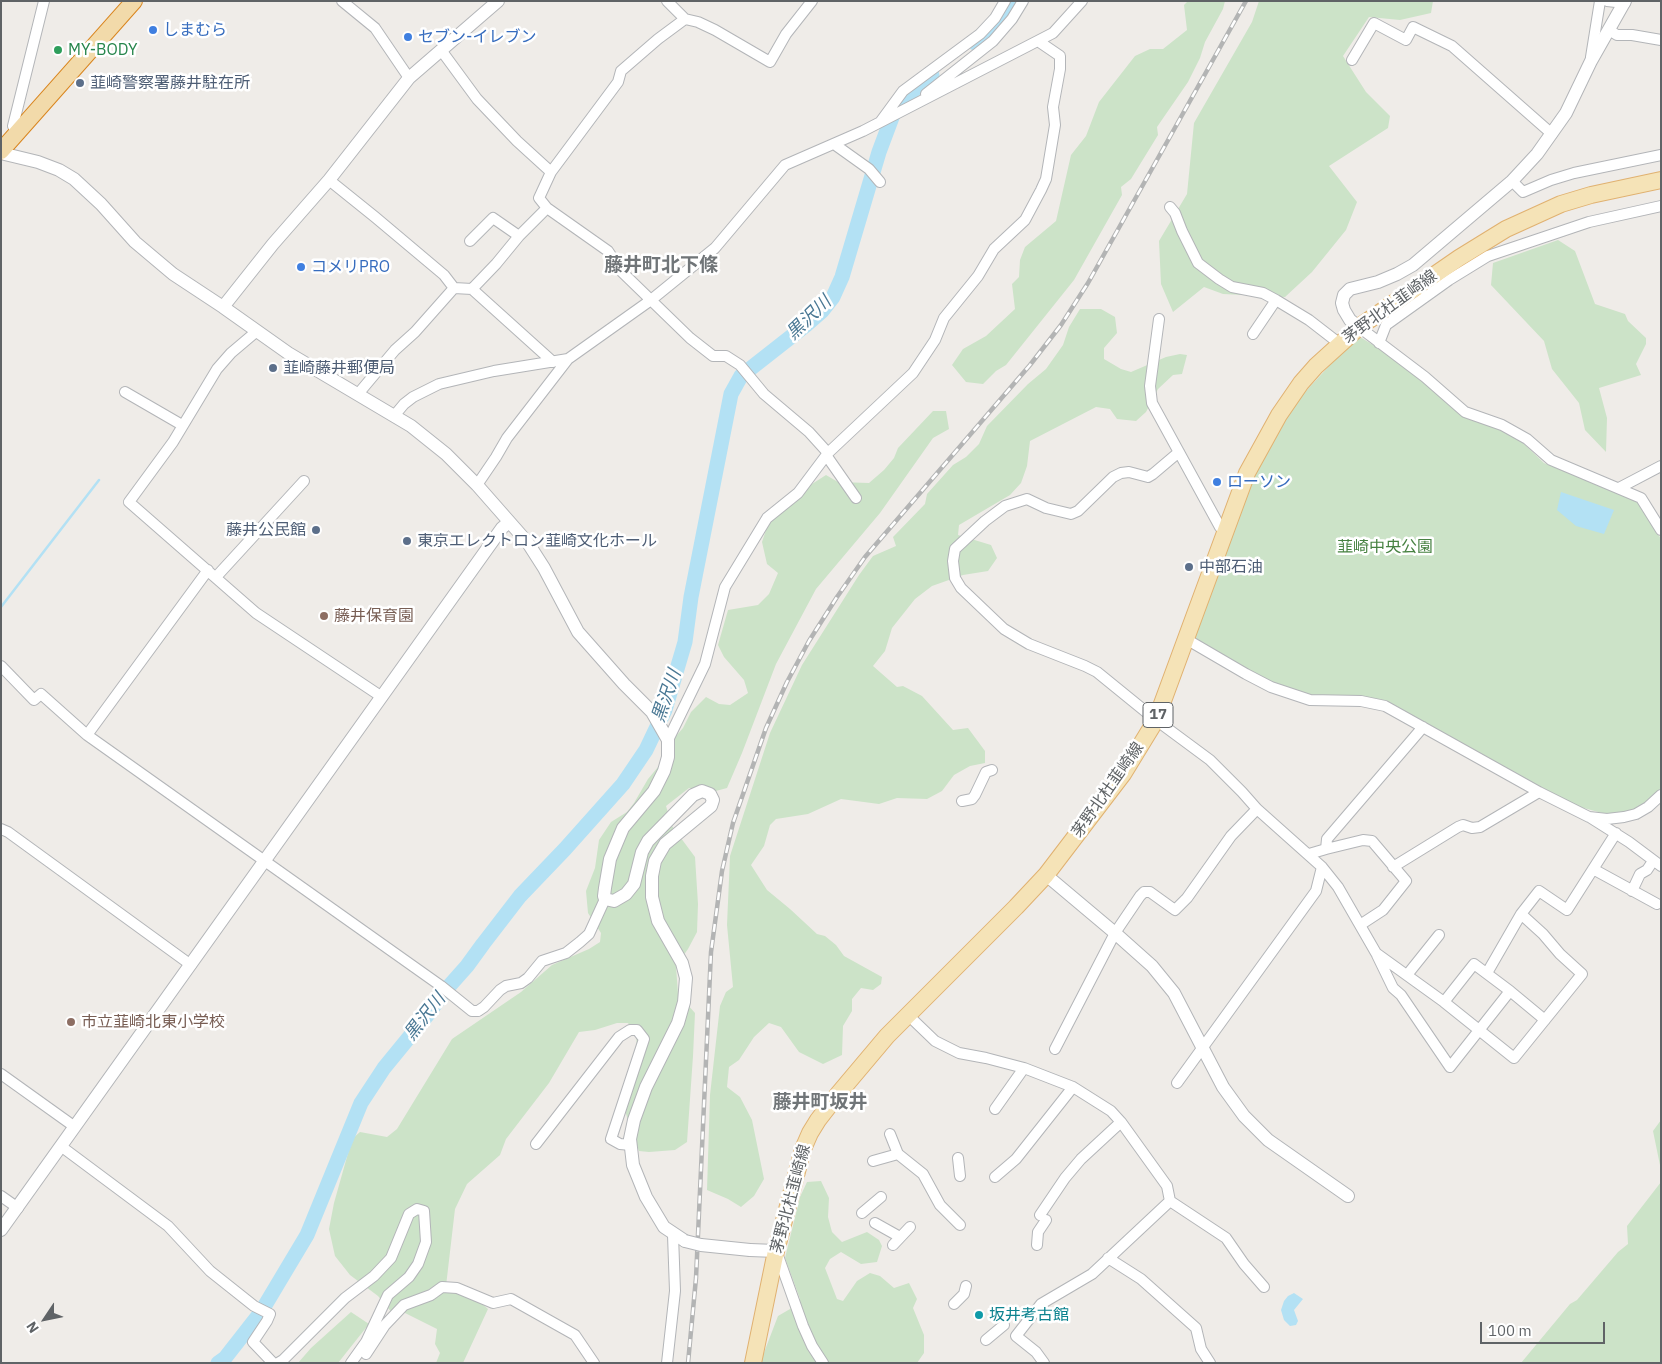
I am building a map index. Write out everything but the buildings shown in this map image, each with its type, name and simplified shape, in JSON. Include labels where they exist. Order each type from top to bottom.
[{"type":"highway","points":[[1,152],[134,1]]},
{"type":"main road","name":"茅野北杜韮崎線","points":[[753,1363],[776,1251],[803,1149],[810,1133],[838,1093],[908,1015],[1046,875],[1123,774],[1156,720],[1247,473],[1279,415],[1301,383],[1316,366],[1359,327],[1459,258],[1506,229],[1569,202],[1591,195],[1661,180]]},
{"type":"street","points":[[16,133],[12,126],[44,1]]},
{"type":"street","points":[[342,1],[375,28],[409,78]]},
{"type":"street","points":[[223,307],[273,244],[329,180],[409,78],[498,1]]},
{"type":"street","points":[[667,1],[685,20],[698,22],[715,30],[770,62],[786,34],[812,1]]},
{"type":"street","points":[[882,121],[892,104],[904,91],[980,34],[995,18],[1005,1]]},
{"type":"street","points":[[919,102],[928,92],[993,40],[1012,19],[1023,1]]},
{"type":"street","points":[[477,485],[507,438],[568,359],[651,300],[715,248],[785,165],[901,112],[1053,33],[1082,1]]},
{"type":"street","points":[[1590,61],[1600,1]]},
{"type":"street","points":[[1607,1],[1625,2],[1590,61],[1566,113],[1537,154],[1512,181],[1413,265],[1384,279],[1350,289],[1344,295],[1342,303],[1350,320],[1410,364],[1465,412],[1502,426],[1527,439],[1551,460],[1641,498],[1661,530]]},
{"type":"street","points":[[685,20],[658,39],[621,72],[618,82],[551,172],[539,198],[547,208],[608,251],[622,272],[690,338],[713,356],[726,356],[740,365],[764,394],[809,432],[827,454],[856,498]]},
{"type":"street","points":[[1352,60],[1374,23],[1406,40],[1413,27],[1452,46],[1552,134]]},
{"type":"street","points":[[1609,30],[1617,35],[1632,35],[1661,40]]},
{"type":"street","points":[[665,735],[705,664],[725,587],[766,518],[798,493],[827,454],[913,373],[935,340],[944,318],[978,276],[994,249],[1025,220],[1042,190],[1046,179],[1055,125],[1053,107],[1060,69],[1060,56],[1038,41]]},
{"type":"street","points":[[441,50],[477,99],[517,141],[551,172]]},
{"type":"street","points":[[834,144],[875,176]]},
{"type":"street","points":[[1,152],[38,162],[59,170],[74,179],[89,192],[135,242],[173,274],[288,353],[411,426],[446,454],[477,485],[528,543],[544,568],[578,632],[618,678],[652,712],[665,735],[668,757],[664,771],[654,791],[623,828],[610,859],[604,896],[606,898],[589,934],[566,953],[542,961],[528,978],[521,983],[506,986],[484,1007],[478,1011],[472,1011],[443,988],[266,861],[86,735],[41,694],[34,700],[1,666]]},
{"type":"street","points":[[1512,181],[1523,192],[1574,173],[1661,155]]},
{"type":"street","points":[[329,180],[444,275],[454,288],[472,289],[553,362]]},
{"type":"street","points":[[1379,343],[1386,325],[1449,280],[1488,256],[1589,222],[1661,206]]},
{"type":"street","points":[[1170,207],[1175,213],[1198,263],[1232,287],[1263,293],[1276,300],[1309,320],[1340,344]]},
{"type":"street","points":[[472,289],[519,236],[547,208]]},
{"type":"street","points":[[470,240],[493,218],[519,236]]},
{"type":"street","points":[[358,394],[395,350],[415,332],[454,288]]},
{"type":"street","points":[[1253,334],[1276,300]]},
{"type":"street","points":[[1159,319],[1150,386],[1152,403],[1220,527],[1226,529]]},
{"type":"street","points":[[257,331],[231,353],[217,369],[173,442],[129,502],[268,622],[382,697]]},
{"type":"street","points":[[394,416],[413,397],[439,384],[494,371],[568,359]]},
{"type":"street","points":[[125,392],[182,425]]},
{"type":"street","points":[[1179,452],[1148,477],[1129,472],[1113,477],[1078,511],[1071,514],[1046,508],[1027,499],[1005,506],[985,521],[955,549],[953,561],[955,578],[961,588],[1004,628],[1028,644],[1097,672],[1156,720],[1210,760],[1257,810],[1309,854],[1338,887],[1376,953],[1393,988],[1401,995],[1450,1067],[1510,991]]},
{"type":"street","points":[[1619,488],[1661,466]]},
{"type":"street","points":[[216,577],[304,481]]},
{"type":"street","points":[[1,1230],[508,522]]},
{"type":"street","points":[[86,735],[208,570]]},
{"type":"street","points":[[1186,639],[1271,687],[1310,700],[1361,701],[1385,706],[1539,792],[1589,817],[1616,833],[1657,863],[1640,874],[1632,890]]},
{"type":"street","points":[[1326,849],[1327,839],[1423,727]]},
{"type":"street","points":[[962,801],[972,799],[986,772],[992,770]]},
{"type":"street","points":[[606,898],[614,901],[626,894],[634,884],[642,852],[648,841],[660,827],[693,795],[702,791],[710,794],[713,800],[711,806],[665,844],[655,861],[652,876],[652,897],[658,921],[682,963],[686,978],[684,1002],[678,1023],[646,1087],[634,1120],[631,1145],[633,1165],[646,1197],[664,1227],[673,1234],[685,1241],[701,1245],[776,1251],[803,1326],[822,1363]]},
{"type":"street","points":[[1393,867],[1458,827],[1480,827],[1539,792]]},
{"type":"street","points":[[1589,817],[1607,819],[1630,816],[1648,808],[1661,795]]},
{"type":"street","points":[[1056,1048],[1115,933],[1144,892],[1150,892],[1174,910],[1187,898],[1231,836],[1257,810]]},
{"type":"street","points":[[1,830],[8,832],[191,965]]},
{"type":"street","points":[[1487,973],[1521,914],[1539,891],[1567,910],[1616,833]]},
{"type":"street","points":[[1309,854],[1363,840],[1372,842],[1406,881],[1383,910],[1360,925]]},
{"type":"street","points":[[1177,1083],[1316,892],[1322,867]]},
{"type":"street","points":[[1593,869],[1657,904]]},
{"type":"street","points":[[1046,875],[1152,966],[1174,993],[1223,1087],[1244,1116],[1268,1140],[1348,1196]]},
{"type":"street","points":[[1376,953],[1444,1002],[1514,1058],[1582,974],[1560,954],[1544,934],[1521,914]]},
{"type":"street","points":[[1407,975],[1439,935]]},
{"type":"street","points":[[1444,1002],[1474,964],[1545,1020]]},
{"type":"street","points":[[908,1015],[935,1041],[959,1053],[1024,1068],[1073,1087],[1111,1111],[1167,1186],[1170,1201],[1226,1238],[1244,1264],[1264,1287]]},
{"type":"street","points":[[536,1144],[619,1037],[630,1030],[637,1030],[644,1039],[611,1138],[620,1144],[631,1145]]},
{"type":"street","points":[[995,1109],[1024,1068]]},
{"type":"street","points":[[1,1074],[75,1127]]},
{"type":"street","points":[[995,1177],[1016,1159],[1073,1087]]},
{"type":"street","points":[[1037,1244],[1038,1232],[1043,1217],[1065,1178],[1121,1122]]},
{"type":"street","points":[[890,1134],[898,1154],[923,1174],[940,1206],[960,1225]]},
{"type":"street","points":[[62,1147],[168,1226],[210,1271],[261,1310],[270,1314],[253,1342],[273,1363]]},
{"type":"street","points":[[873,1161],[898,1154]]},
{"type":"street","points":[[958,1158],[960,1176]]},
{"type":"street","points":[[1,1196],[18,1208]]},
{"type":"street","points":[[862,1213],[882,1197]]},
{"type":"street","points":[[1044,1363],[1036,1352],[1016,1336],[1041,1304],[1092,1274],[1170,1201]]},
{"type":"street","points":[[278,1363],[345,1298],[374,1276],[391,1258],[409,1214],[417,1209],[424,1211],[426,1242],[418,1264],[409,1277],[388,1295],[366,1342],[354,1360]]},
{"type":"street","points":[[874,1223],[896,1241],[910,1226]]},
{"type":"street","points":[[667,1363],[675,1291],[673,1234]]},
{"type":"street","points":[[1108,1258],[1141,1279],[1196,1328],[1201,1349],[1210,1363]]},
{"type":"street","points":[[954,1304],[964,1294],[966,1286]]},
{"type":"street","points":[[354,1360],[365,1356],[385,1325],[404,1305],[431,1295],[442,1287],[457,1288],[493,1303],[511,1299],[575,1335],[594,1363]]},
{"type":"street","points":[[986,1340],[1004,1325]]},
{"type":"green space","points":[[1188,1],[1225,1],[1223,9],[1205,42],[1200,58],[1188,82],[1157,127],[1158,135],[1131,179],[1121,187],[1122,195],[1074,280],[1006,365],[996,371],[983,384],[966,382],[952,365],[963,349],[986,336],[1015,309],[1012,284],[1019,277],[1020,260],[1025,247],[1056,221],[1071,155],[1086,136],[1099,102],[1135,56],[1150,49],[1163,49],[1187,30],[1184,5]]},
{"type":"green space","points":[[1259,1],[1433,1],[1431,13],[1400,20],[1369,17],[1343,56],[1366,92],[1390,116],[1388,128],[1329,166],[1357,202],[1346,230],[1312,272],[1285,297],[1223,294],[1204,287],[1173,312],[1161,284],[1159,241],[1187,194],[1194,123],[1252,22]]},
{"type":"green space","points":[[1558,240],[1575,251],[1595,304],[1625,314],[1628,321],[1646,338],[1646,344],[1636,364],[1641,375],[1599,388],[1607,418],[1606,452],[1585,430],[1579,403],[1552,369],[1544,341],[1491,285],[1493,263]]},
{"type":"green space","points":[[1080,309],[1101,309],[1115,317],[1117,333],[1104,348],[1104,359],[1121,369],[1131,372],[1166,357],[1180,354],[1187,355],[1182,374],[1173,375],[1158,389],[1146,412],[1136,421],[1117,419],[1110,409],[1096,407],[1030,441],[1027,466],[1021,483],[1010,495],[959,525],[958,535],[991,545],[997,558],[988,571],[963,575],[932,586],[915,599],[892,628],[885,651],[873,666],[897,687],[903,686],[922,696],[953,730],[968,728],[985,751],[985,763],[970,766],[954,775],[942,791],[927,799],[897,798],[879,804],[841,799],[808,814],[776,819],[770,825],[764,846],[751,865],[767,890],[817,934],[825,936],[836,945],[844,956],[882,977],[881,984],[873,990],[861,988],[852,999],[852,1011],[843,1026],[842,1055],[823,1064],[799,1052],[781,1027],[769,1023],[754,1037],[739,1060],[729,1067],[727,1087],[740,1097],[752,1120],[764,1179],[754,1196],[741,1207],[707,1190],[710,1095],[720,1006],[726,992],[733,987],[727,925],[730,856],[770,733],[802,665],[859,575],[873,556],[896,546],[893,537],[925,504],[927,494],[953,465],[966,457],[979,444],[987,426],[1028,384],[1046,369],[1063,345],[1069,327]]},
{"type":"green space","name":"韮崎中央公園","points":[[1360,337],[1393,357],[1466,417],[1496,426],[1522,442],[1544,463],[1638,501],[1661,539],[1661,790],[1646,803],[1633,810],[1617,813],[1602,813],[1580,807],[1379,699],[1312,696],[1281,686],[1266,680],[1190,637],[1247,478],[1281,418],[1342,352]]},
{"type":"green space","points":[[933,411],[946,411],[949,429],[933,438],[880,513],[816,589],[776,664],[727,788],[712,792],[689,788],[666,806],[672,826],[695,857],[698,904],[697,932],[676,966],[678,994],[695,1013],[687,1142],[675,1150],[639,1151],[622,1100],[637,1046],[636,1036],[628,1023],[617,1023],[595,1030],[579,1032],[549,1083],[506,1139],[500,1155],[467,1184],[455,1209],[446,1286],[450,1292],[473,1296],[488,1309],[463,1363],[436,1363],[440,1353],[435,1344],[437,1329],[401,1311],[393,1314],[378,1296],[350,1275],[335,1256],[329,1229],[334,1203],[352,1139],[360,1132],[387,1137],[397,1129],[452,1039],[521,992],[552,965],[589,949],[600,942],[601,933],[588,913],[586,891],[595,868],[599,840],[611,822],[627,812],[634,803],[648,779],[663,761],[662,752],[683,728],[691,712],[706,697],[719,704],[730,705],[748,693],[744,680],[724,657],[718,645],[728,610],[758,605],[769,594],[778,573],[767,564],[762,542],[768,524],[812,484],[826,475],[838,482],[869,483],[884,470],[894,458],[898,448]]},
{"type":"green space","points":[[1661,1120],[1661,1170],[1653,1131]]},
{"type":"green space","points":[[821,1181],[829,1198],[828,1217],[832,1232],[842,1242],[867,1232],[879,1240],[882,1246],[877,1262],[861,1264],[841,1252],[830,1259],[825,1268],[837,1299],[843,1301],[857,1281],[870,1273],[880,1276],[894,1288],[909,1283],[917,1299],[913,1308],[924,1335],[924,1353],[917,1363],[760,1363],[778,1316],[790,1309],[800,1299],[785,1258],[800,1197],[807,1182]]},
{"type":"green space","points":[[1661,1182],[1661,1363],[1521,1363],[1570,1304],[1577,1300],[1618,1252],[1628,1244],[1627,1226]]},
{"type":"green space","points":[[351,1312],[369,1324],[338,1363],[298,1363],[311,1348]]},
{"type":"water","points":[[1561,492],[1614,510],[1604,534],[1576,526],[1557,510]]},
{"type":"water","points":[[1294,1293],[1303,1299],[1294,1310],[1298,1321],[1296,1325],[1290,1326],[1284,1320],[1281,1310],[1284,1301]]},
{"type":"waterway","name":"黒沢川","points":[[975,43],[999,22],[1013,1]]},
{"type":"waterway","name":"黒沢川","points":[[218,1363],[225,1358],[261,1312],[307,1235],[361,1103],[384,1068],[443,993],[467,966],[520,896],[623,784],[646,750],[665,710],[685,642],[691,597],[731,394],[741,376],[806,325],[822,311],[833,297],[842,277],[879,152],[897,104],[932,75]]},
{"type":"waterway","points":[[1,607],[99,480]]},
{"type":"railway","points":[[688,1363],[696,1278],[711,952],[722,871],[733,823],[766,728],[787,682],[809,641],[865,557],[1030,365],[1061,325],[1088,283],[1246,1]]},
{"type":"place","name":"しまむら","points":[[153,30]]},
{"type":"place","name":"セブン-イレブン","points":[[408,37]]},
{"type":"place","name":"MY-BODY","points":[[58,50]]},
{"type":"place","name":"韮崎警察署藤井駐在所","points":[[80,83]]},
{"type":"place","name":"コメリPRO","points":[[301,267]]},
{"type":"place","name":"韮崎藤井郵便局","points":[[273,368]]},
{"type":"place","name":"ローソン","points":[[1217,482]]},
{"type":"place","name":"藤井公民館","points":[[316,530]]},
{"type":"place","name":"東京エレクトロン韮崎文化ホール","points":[[407,541]]},
{"type":"place","name":"中部石油","points":[[1189,567]]},
{"type":"place","name":"藤井保育園","points":[[324,616]]},
{"type":"place","name":"市立韮崎北東小学校","points":[[71,1022]]},
{"type":"place","name":"坂井考古館","points":[[979,1315]]},
{"type":"district","name":"藤井町北下條","points":[[661,266]]},
{"type":"district","name":"藤井町坂井","points":[[820,1103]]}]
